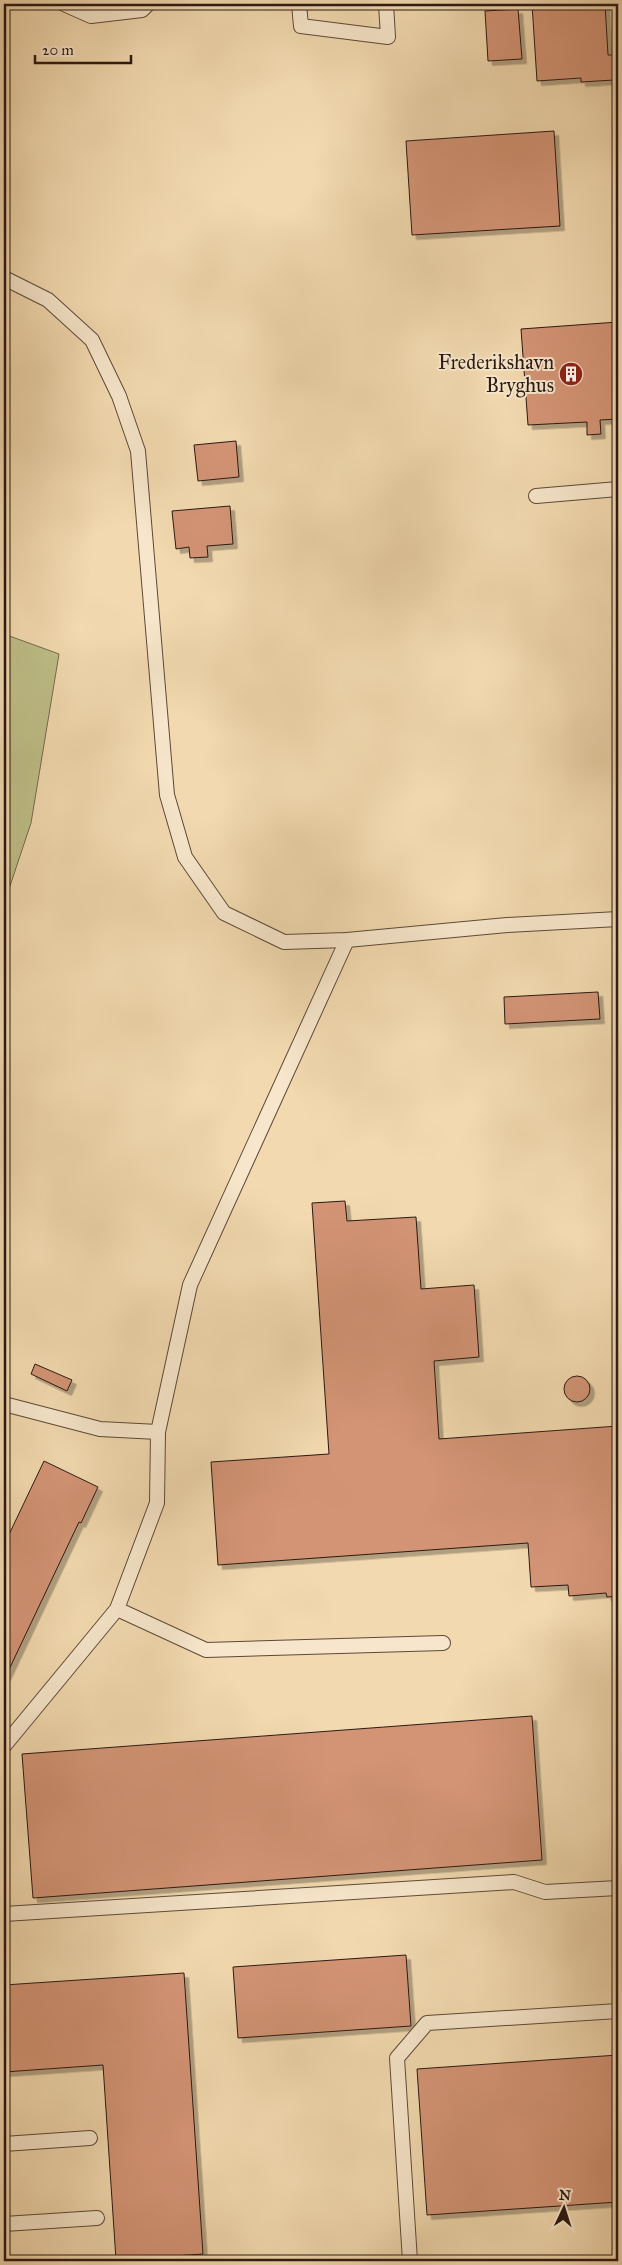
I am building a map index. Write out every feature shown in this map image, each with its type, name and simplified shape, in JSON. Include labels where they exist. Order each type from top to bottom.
[{"type":"lane","points":[[64,4],[91,16],[142,10],[148,4]]},
{"type":"lane","points":[[299,4],[301,26],[388,37],[386,4]]},
{"type":"lane","points":[[4,278],[48,300],[92,340],[119,396],[138,451],[167,795],[184,857],[224,913],[284,942],[347,940],[507,925],[618,919]]},
{"type":"lane","points":[[536,496],[618,489]]},
{"type":"lane","points":[[4,1746],[117,1609],[157,1503],[158,1432],[190,1285],[347,940]]},
{"type":"lane","points":[[4,1404],[100,1429],[158,1432]]},
{"type":"lane","points":[[117,1609],[206,1650],[443,1643]]},
{"type":"lane","points":[[4,1914],[514,1882],[545,1892],[618,1888]]},
{"type":"lane","points":[[410,2261],[396,2058],[427,2023],[618,2011]]},
{"type":"lane","points":[[4,2144],[90,2138]]},
{"type":"lane","points":[[4,2224],[98,2218]]},
{"type":"green space","points":[[4,634],[59,654],[31,823],[4,904]]},
{"type":"building","points":[[532,4],[605,4],[608,55],[613,55],[614,80],[581,82],[581,78],[537,81]]},
{"type":"building","points":[[518,9],[522,59],[488,61],[485,11]]},
{"type":"building","points":[[554,131],[560,226],[412,235],[406,141]]},
{"type":"building","name":"Frederikshavn Bryghus","points":[[618,322],[618,419],[600,420],[601,434],[587,435],[587,422],[528,425],[521,329]]},
{"type":"building","points":[[236,441],[239,477],[198,481],[194,445]]},
{"type":"building","points":[[230,506],[233,544],[207,546],[208,557],[190,558],[189,547],[176,549],[172,511]]},
{"type":"building","points":[[598,992],[600,1019],[505,1024],[504,997]]},
{"type":"building","points":[[345,1201],[347,1221],[416,1217],[421,1289],[474,1285],[479,1357],[434,1361],[439,1439],[618,1426],[618,1596],[607,1597],[606,1593],[569,1596],[568,1585],[531,1587],[528,1543],[218,1565],[211,1462],[329,1454],[312,1203]]},
{"type":"building","points":[[35,1364],[72,1380],[67,1391],[31,1374]]},
{"type":"building","points":[[577,1376],[586,1380],[590,1389],[586,1398],[577,1402],[568,1398],[564,1389],[568,1380]]},
{"type":"building","points":[[44,1461],[98,1487],[81,1523],[79,1522],[4,1680],[4,1545]]},
{"type":"building","points":[[532,1716],[542,1860],[33,1898],[22,1754]]},
{"type":"building","points":[[406,1955],[411,2026],[238,2038],[233,1967]]},
{"type":"building","points":[[184,1973],[203,2254],[116,2260],[103,2065],[4,2072],[4,1985]]},
{"type":"building","points":[[618,2055],[618,2202],[427,2215],[417,2069]]},
{"type":"place","name":"Frederikshavn Bryghus","points":[[571,374]]}]
